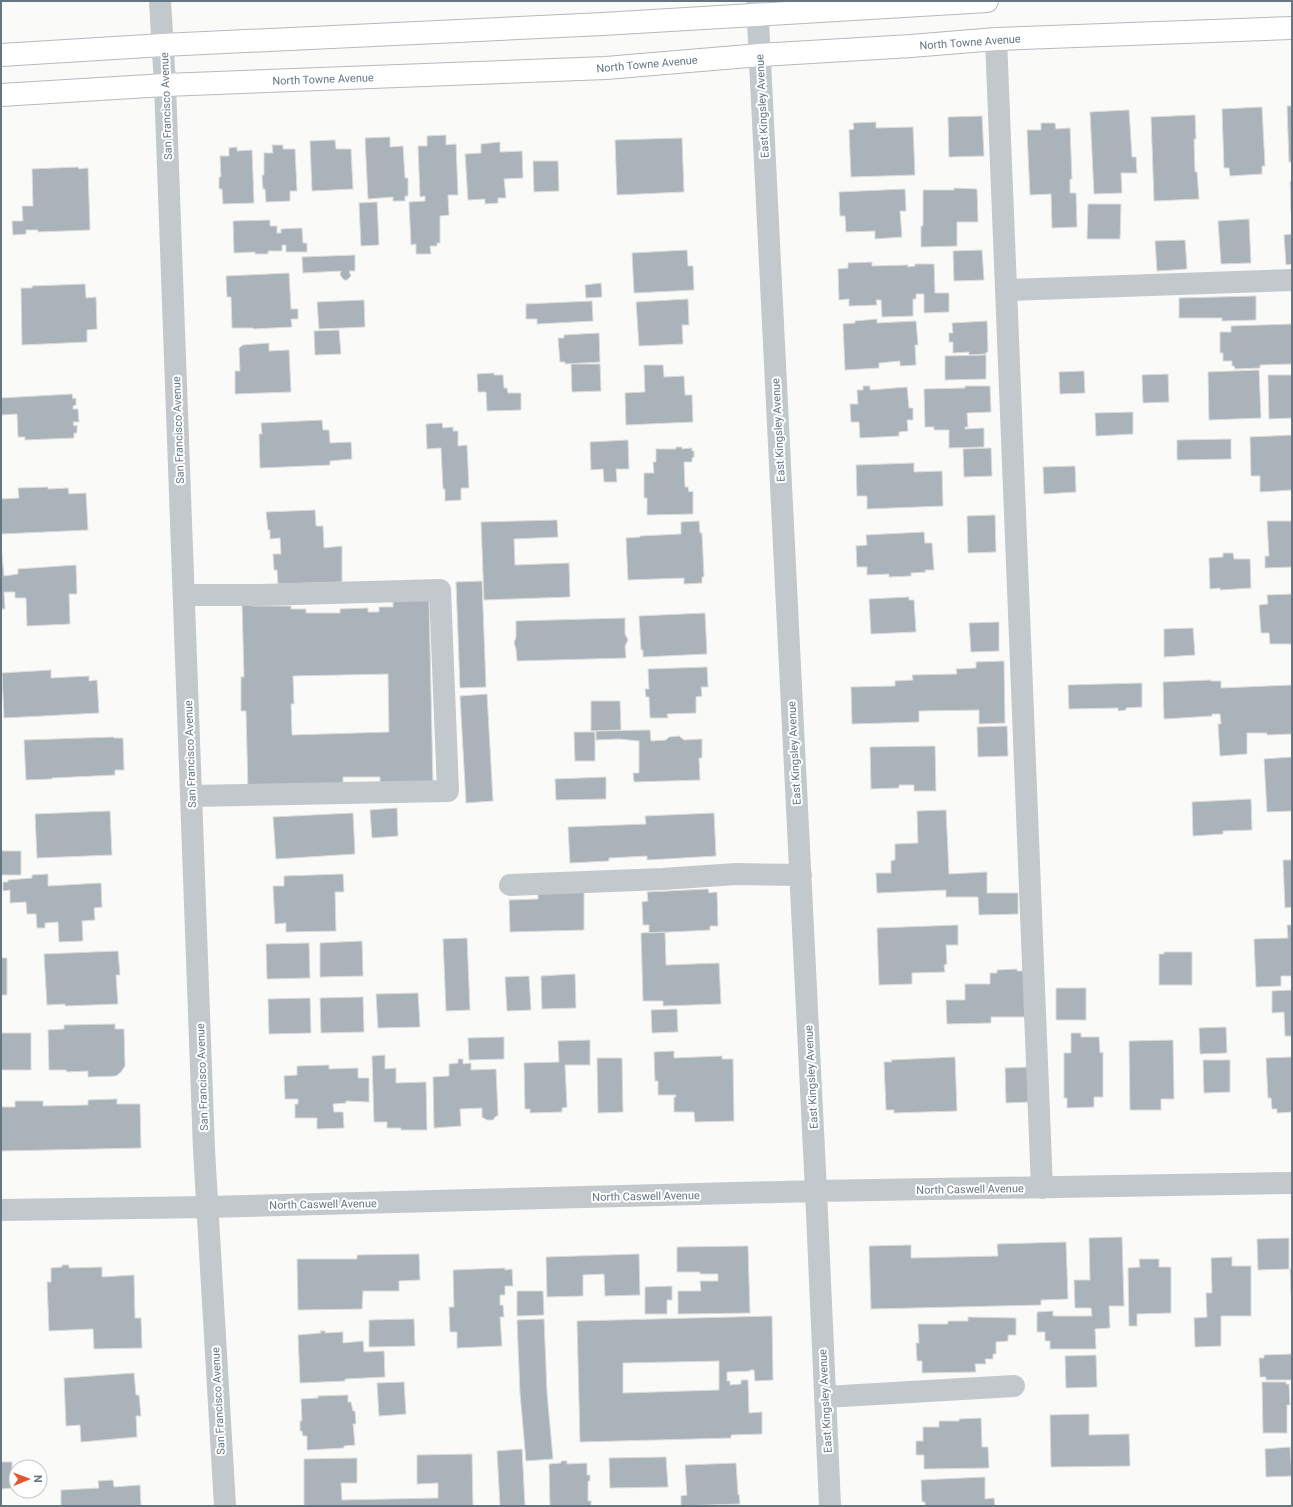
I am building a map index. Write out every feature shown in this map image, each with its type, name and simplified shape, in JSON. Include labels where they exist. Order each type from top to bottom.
[{"type":"main road","points":[[1,55],[163,45],[595,25],[757,8],[987,1]]},
{"type":"main road","name":"North Towne Avenue","points":[[1,95],[165,85],[606,68],[760,55],[911,46],[996,39],[1292,28]]},
{"type":"street","name":"San Francisco Avenue","points":[[160,1],[165,85],[207,1207],[225,1506]]},
{"type":"street","name":"East Kingsley Avenue","points":[[757,8],[816,1192],[830,1506]]},
{"type":"street","points":[[996,39],[1042,1188]]},
{"type":"street","points":[[1006,290],[1292,280]]},
{"type":"street","points":[[184,595],[259,595],[440,590],[448,791],[192,796]]},
{"type":"street","points":[[510,885],[736,874],[800,875]]},
{"type":"street","name":"North Caswell Avenue","points":[[1,1210],[207,1207],[816,1192],[1292,1183]]},
{"type":"street","points":[[825,1397],[1014,1386]]},
{"type":"building","points":[[1287,106],[1292,106],[1292,162],[1289,162]]},
{"type":"building","points":[[1262,107],[1265,166],[1262,166],[1262,174],[1230,176],[1229,168],[1224,168],[1222,109]]},
{"type":"building","points":[[1129,110],[1132,157],[1136,157],[1137,173],[1121,173],[1122,193],[1094,194],[1090,112]]},
{"type":"building","points":[[1195,115],[1195,172],[1197,172],[1199,199],[1154,201],[1151,117]]},
{"type":"building","points":[[982,116],[984,156],[949,157],[948,117]]},
{"type":"building","points":[[876,122],[876,128],[913,127],[915,175],[851,177],[849,130],[854,129],[853,123]]},
{"type":"building","points":[[1041,123],[1055,123],[1056,129],[1070,128],[1072,179],[1070,179],[1070,193],[1076,193],[1077,227],[1052,228],[1051,194],[1030,195],[1027,130],[1041,130]]},
{"type":"building","points":[[446,135],[446,145],[456,144],[458,195],[448,195],[449,215],[440,216],[440,243],[437,243],[437,246],[430,246],[431,254],[416,254],[416,244],[411,245],[409,202],[425,201],[425,196],[420,197],[418,146],[427,146],[427,136]]},
{"type":"building","points":[[390,137],[390,147],[403,146],[405,178],[408,178],[408,196],[405,196],[405,201],[393,201],[393,197],[368,199],[365,138]]},
{"type":"building","points":[[682,138],[684,192],[617,195],[615,140]]},
{"type":"building","points":[[335,140],[336,149],[351,149],[353,189],[312,191],[310,141]]},
{"type":"building","points":[[500,142],[500,152],[522,151],[523,178],[504,179],[506,198],[498,198],[498,203],[485,204],[485,199],[468,200],[465,154],[481,153],[481,144]]},
{"type":"building","points":[[272,145],[283,145],[283,149],[295,149],[297,191],[290,191],[290,201],[266,202],[262,175],[264,175],[264,153],[273,153]]},
{"type":"building","points":[[237,147],[237,151],[252,150],[254,203],[223,204],[222,189],[219,189],[219,177],[221,177],[220,156],[229,156],[229,148]]},
{"type":"building","points":[[533,161],[558,161],[559,191],[534,192]]},
{"type":"building","points":[[78,167],[79,169],[88,168],[90,230],[38,232],[38,230],[26,230],[26,234],[13,235],[12,221],[23,221],[22,206],[33,206],[32,169]]},
{"type":"building","points":[[1290,181],[1292,181],[1292,213],[1291,213]]},
{"type":"building","points":[[954,188],[977,189],[978,222],[957,222],[957,246],[921,247],[921,226],[923,226],[923,190],[954,190]]},
{"type":"building","points":[[905,189],[906,211],[900,211],[902,237],[875,239],[875,231],[846,232],[845,216],[840,216],[839,192]]},
{"type":"building","points":[[377,202],[379,245],[361,246],[359,203]]},
{"type":"building","points":[[1088,204],[1121,204],[1120,239],[1087,239]]},
{"type":"building","points":[[1249,219],[1251,263],[1221,264],[1218,221]]},
{"type":"building","points":[[270,220],[270,226],[277,226],[277,233],[281,233],[281,229],[302,228],[303,243],[307,243],[307,252],[286,252],[286,245],[282,245],[282,251],[268,251],[268,254],[255,254],[255,252],[234,253],[233,221]]},
{"type":"building","points":[[1292,234],[1292,264],[1286,265],[1284,235]]},
{"type":"building","points":[[1185,240],[1187,269],[1157,271],[1155,241]]},
{"type":"building","points":[[687,250],[688,266],[693,266],[694,290],[634,293],[632,253]]},
{"type":"building","points":[[982,250],[984,280],[954,281],[953,251]]},
{"type":"building","points":[[355,255],[355,271],[349,271],[351,276],[347,280],[344,280],[340,275],[341,271],[303,273],[302,257]]},
{"type":"building","points":[[872,262],[872,266],[908,265],[908,267],[915,266],[915,264],[934,264],[935,293],[949,293],[949,312],[924,313],[924,294],[916,294],[916,299],[913,299],[913,316],[882,317],[881,300],[876,300],[877,305],[849,306],[849,299],[839,300],[838,269],[848,268],[848,263]]},
{"type":"building","points":[[289,273],[291,309],[298,309],[298,319],[291,319],[292,327],[253,329],[232,328],[231,297],[227,297],[226,276]]},
{"type":"building","points":[[601,283],[602,297],[586,298],[585,285]]},
{"type":"building","points":[[85,284],[86,298],[96,297],[97,329],[87,330],[87,342],[22,345],[21,288],[32,288],[32,286]]},
{"type":"building","points":[[1256,296],[1256,320],[1222,321],[1222,318],[1179,318],[1179,298]]},
{"type":"building","points":[[688,299],[689,325],[682,325],[683,344],[639,346],[636,302]]},
{"type":"building","points":[[364,300],[365,327],[319,329],[317,302]]},
{"type":"building","points":[[592,301],[593,321],[537,324],[537,319],[526,319],[526,304]]},
{"type":"building","points":[[877,319],[877,323],[916,321],[918,345],[915,345],[916,365],[900,366],[900,361],[879,363],[879,368],[845,370],[843,324],[855,323],[855,321]]},
{"type":"building","points":[[987,321],[988,352],[986,352],[986,354],[969,355],[969,352],[953,353],[953,342],[949,342],[949,333],[953,333],[952,323]]},
{"type":"building","points":[[1292,324],[1292,364],[1260,365],[1260,368],[1235,369],[1234,366],[1232,366],[1232,361],[1223,361],[1223,353],[1220,353],[1220,332],[1231,332],[1231,326]]},
{"type":"building","points":[[339,330],[341,354],[315,355],[314,331]]},
{"type":"building","points":[[599,333],[600,362],[565,364],[565,362],[560,362],[558,338],[564,338],[564,335]]},
{"type":"building","points":[[269,343],[269,351],[289,350],[291,392],[235,394],[235,371],[240,371],[239,348],[243,345]]},
{"type":"building","points":[[986,355],[986,379],[945,380],[945,356]]},
{"type":"building","points":[[571,364],[600,364],[601,391],[572,392]]},
{"type":"building","points":[[644,365],[663,365],[664,377],[684,376],[685,395],[692,395],[693,422],[626,425],[625,393],[645,392]]},
{"type":"building","points":[[1259,370],[1261,418],[1209,420],[1208,372]]},
{"type":"building","points":[[1084,371],[1085,393],[1060,394],[1059,372]]},
{"type":"building","points":[[494,373],[494,375],[503,375],[504,388],[507,388],[508,393],[521,393],[521,410],[487,411],[486,392],[478,392],[477,374]]},
{"type":"building","points":[[1168,374],[1169,402],[1143,403],[1142,375]]},
{"type":"building","points":[[1268,375],[1292,375],[1292,418],[1269,419]]},
{"type":"building","points":[[863,386],[870,386],[870,390],[907,387],[909,408],[913,408],[913,420],[907,420],[908,431],[899,432],[899,436],[860,438],[859,422],[851,422],[850,404],[858,404],[857,390],[863,390]]},
{"type":"building","points":[[965,386],[990,386],[991,412],[967,413],[968,427],[965,427],[965,429],[984,428],[984,447],[949,448],[949,430],[934,430],[934,427],[925,427],[924,389],[965,388]]},
{"type":"building","points":[[72,394],[73,399],[76,398],[76,405],[73,406],[73,409],[78,409],[79,422],[73,422],[74,426],[77,425],[77,433],[74,433],[74,438],[25,440],[25,437],[18,437],[17,414],[1,415],[1,398]]},
{"type":"building","points":[[1133,412],[1133,434],[1096,436],[1095,413]]},
{"type":"building","points":[[322,420],[323,430],[329,430],[330,443],[351,442],[352,459],[330,461],[330,465],[260,468],[259,434],[262,434],[261,423]]},
{"type":"building","points":[[442,423],[443,428],[453,427],[453,431],[458,431],[458,446],[467,445],[469,488],[461,488],[461,500],[445,501],[441,448],[427,449],[426,424]]},
{"type":"building","points":[[1292,435],[1292,490],[1260,492],[1260,476],[1251,476],[1250,437]]},
{"type":"building","points":[[1231,439],[1231,459],[1177,460],[1177,440]]},
{"type":"building","points":[[628,440],[629,469],[616,469],[617,482],[604,482],[603,469],[591,470],[590,442]]},
{"type":"building","points":[[676,447],[682,447],[682,449],[692,448],[692,451],[694,451],[692,462],[684,462],[685,487],[688,487],[689,492],[693,491],[693,514],[647,515],[647,498],[644,498],[644,473],[654,473],[653,462],[656,462],[656,449],[676,449]]},
{"type":"building","points":[[991,448],[992,476],[964,477],[963,449]]},
{"type":"building","points":[[914,463],[914,472],[942,471],[943,506],[867,509],[867,496],[857,496],[856,465]]},
{"type":"building","points":[[1075,466],[1076,492],[1044,494],[1043,467]]},
{"type":"building","points":[[48,487],[48,489],[68,488],[69,494],[86,493],[88,530],[1,534],[1,499],[19,498],[18,488]]},
{"type":"building","points":[[315,510],[316,526],[323,526],[324,548],[342,546],[342,582],[278,584],[277,570],[274,570],[273,554],[281,554],[280,538],[270,539],[270,530],[268,530],[266,512]]},
{"type":"building","points":[[995,515],[996,552],[968,553],[967,516]]},
{"type":"building","points":[[557,520],[558,537],[514,539],[515,565],[569,563],[570,597],[484,600],[481,522]]},
{"type":"building","points":[[699,521],[700,533],[702,533],[704,577],[702,577],[702,583],[684,584],[684,578],[628,580],[626,538],[681,534],[681,522]]},
{"type":"building","points":[[1267,521],[1292,521],[1292,567],[1265,568],[1265,556],[1269,556]]},
{"type":"building","points":[[924,532],[925,543],[932,543],[934,570],[911,573],[911,576],[889,577],[889,574],[867,575],[867,567],[857,567],[856,546],[867,545],[866,535]]},
{"type":"building","points":[[1,545],[4,576],[18,574],[18,569],[76,565],[77,594],[69,594],[70,624],[27,626],[26,598],[15,598],[15,592],[4,592],[5,609],[1,609]]},
{"type":"building","points":[[1223,553],[1233,553],[1234,559],[1250,559],[1251,588],[1220,590],[1220,588],[1210,589],[1209,558],[1223,557]]},
{"type":"building","points":[[482,581],[486,687],[460,688],[456,582]]},
{"type":"building","points":[[1292,594],[1292,644],[1270,644],[1269,633],[1261,633],[1259,605],[1268,604],[1267,595]]},
{"type":"building","points":[[909,597],[909,600],[914,600],[916,632],[871,634],[869,599]]},
{"type":"building","points":[[429,600],[433,785],[380,782],[380,777],[343,777],[343,783],[248,791],[246,711],[241,711],[241,677],[244,677],[242,603],[252,602],[252,606],[291,606],[291,609],[306,609],[306,613],[340,613],[340,609],[368,608],[368,612],[379,612],[379,607],[393,607],[393,601]],"holes":[[[388,674],[389,732],[292,735],[291,704],[294,704],[293,676]]]},
{"type":"building","points":[[705,613],[707,654],[643,657],[643,650],[641,650],[639,616]]},
{"type":"building","points":[[625,618],[625,634],[628,640],[625,646],[626,658],[517,661],[514,643],[516,637],[516,621]]},
{"type":"building","points":[[999,622],[999,651],[971,652],[969,623]]},
{"type":"building","points":[[1193,628],[1195,655],[1164,657],[1164,629]]},
{"type":"building","points":[[1004,661],[1005,723],[979,724],[979,710],[919,711],[919,722],[852,724],[851,687],[895,686],[895,681],[913,680],[912,675],[957,674],[956,669],[976,668],[976,662]]},
{"type":"building","points":[[707,667],[708,687],[701,687],[702,696],[696,697],[696,713],[667,714],[668,718],[650,718],[649,697],[646,697],[645,689],[649,689],[648,669]]},
{"type":"building","points":[[51,670],[51,678],[89,676],[89,681],[97,680],[99,713],[4,718],[2,673]]},
{"type":"building","points":[[1221,681],[1221,688],[1292,685],[1292,734],[1267,735],[1267,733],[1247,733],[1247,754],[1220,756],[1218,724],[1221,724],[1220,714],[1212,714],[1212,716],[1164,719],[1163,682]]},
{"type":"building","points":[[1142,683],[1142,707],[1126,708],[1126,710],[1118,711],[1118,708],[1069,709],[1068,685]]},
{"type":"building","points":[[487,694],[493,801],[466,803],[460,696]]},
{"type":"building","points":[[591,701],[620,701],[621,730],[591,731]]},
{"type":"building","points":[[1007,726],[1008,756],[978,757],[977,727]]},
{"type":"building","points":[[650,730],[651,741],[666,740],[669,737],[679,736],[684,740],[702,739],[702,758],[699,758],[700,780],[634,782],[633,773],[639,773],[639,741],[619,739],[596,740],[596,731]]},
{"type":"building","points":[[574,732],[595,732],[595,761],[575,761]]},
{"type":"building","points":[[123,738],[124,770],[115,770],[115,775],[26,780],[24,740]]},
{"type":"building","points":[[935,746],[936,791],[914,791],[914,785],[899,785],[899,788],[871,789],[870,747]]},
{"type":"building","points":[[1292,757],[1292,811],[1267,812],[1264,759]]},
{"type":"building","points":[[606,777],[606,799],[556,800],[555,779]]},
{"type":"building","points":[[1251,799],[1252,830],[1223,831],[1223,834],[1193,836],[1192,802]]},
{"type":"building","points":[[397,808],[398,836],[372,838],[370,810]]},
{"type":"building","points":[[946,810],[949,874],[987,872],[987,893],[1018,893],[1018,914],[979,915],[978,897],[946,897],[946,890],[877,893],[876,873],[891,873],[891,861],[895,860],[895,844],[918,843],[917,811]]},
{"type":"building","points":[[110,811],[112,855],[37,858],[35,814]]},
{"type":"building","points":[[353,813],[355,854],[276,859],[273,817]]},
{"type":"building","points":[[714,813],[716,856],[647,860],[647,856],[609,858],[609,861],[570,863],[568,827],[646,824],[645,816]]},
{"type":"building","points":[[1,851],[21,851],[21,875],[1,875]]},
{"type":"building","points":[[1283,860],[1292,860],[1292,907],[1285,908]]},
{"type":"building","points":[[48,874],[48,886],[101,883],[102,907],[94,908],[95,920],[82,921],[83,941],[59,942],[58,922],[45,923],[45,928],[37,928],[36,914],[27,914],[26,902],[10,903],[10,890],[3,891],[3,882],[8,882],[8,880],[32,878],[32,875]]},
{"type":"building","points":[[343,874],[344,892],[335,892],[336,931],[286,932],[286,923],[275,924],[273,886],[284,886],[284,876]]},
{"type":"building","points":[[708,889],[709,893],[717,892],[718,926],[710,926],[710,930],[649,933],[649,925],[643,925],[642,902],[648,901],[647,892]]},
{"type":"building","points":[[538,891],[584,891],[584,930],[510,932],[509,900],[538,899]]},
{"type":"building","points":[[958,925],[958,945],[946,945],[947,964],[944,965],[945,972],[912,973],[912,984],[879,985],[877,928]]},
{"type":"building","points":[[1287,925],[1292,925],[1292,976],[1281,976],[1281,986],[1256,987],[1254,939],[1288,938]]},
{"type":"building","points":[[665,932],[666,965],[719,963],[721,1004],[663,1006],[663,1001],[643,1001],[641,933]]},
{"type":"building","points":[[467,938],[470,1010],[446,1011],[443,939]]},
{"type":"building","points":[[362,941],[363,976],[320,977],[320,943]]},
{"type":"building","points":[[309,943],[310,978],[267,979],[266,944]]},
{"type":"building","points":[[118,951],[120,975],[116,975],[118,1004],[65,1006],[65,1004],[47,1005],[44,954]]},
{"type":"building","points":[[1164,952],[1192,952],[1192,985],[1159,985],[1159,954],[1164,954]]},
{"type":"building","points":[[1,958],[7,958],[7,995],[1,995]]},
{"type":"building","points":[[1017,969],[1017,971],[1026,971],[1027,1017],[991,1017],[991,1023],[947,1024],[946,1000],[965,1000],[965,984],[990,984],[990,973],[997,973],[997,970]]},
{"type":"building","points":[[575,974],[576,1008],[542,1009],[541,976]]},
{"type":"building","points":[[529,976],[531,1010],[507,1011],[505,977]]},
{"type":"building","points":[[1056,988],[1086,988],[1086,1020],[1056,1020]]},
{"type":"building","points":[[1292,990],[1292,1036],[1285,1036],[1284,1012],[1272,1013],[1272,991]]},
{"type":"building","points":[[418,993],[420,1027],[378,1028],[376,994]]},
{"type":"building","points":[[363,997],[364,1032],[321,1033],[320,998]]},
{"type":"building","points":[[310,998],[311,1033],[269,1034],[268,999]]},
{"type":"building","points":[[677,1009],[678,1032],[652,1033],[651,1010]]},
{"type":"building","points":[[115,1024],[115,1029],[124,1029],[125,1066],[116,1076],[88,1077],[88,1071],[67,1072],[66,1070],[49,1070],[48,1030],[64,1029],[64,1025]]},
{"type":"building","points":[[1226,1027],[1227,1053],[1200,1054],[1199,1028]]},
{"type":"building","points":[[1,1033],[31,1033],[31,1070],[1,1070]]},
{"type":"building","points":[[1071,1033],[1081,1033],[1081,1037],[1099,1037],[1100,1053],[1103,1052],[1103,1097],[1094,1097],[1094,1107],[1067,1108],[1067,1098],[1064,1098],[1064,1053],[1071,1053]]},
{"type":"building","points":[[504,1037],[504,1059],[469,1060],[468,1038]]},
{"type":"building","points":[[590,1040],[590,1065],[565,1065],[567,1107],[562,1108],[562,1112],[530,1113],[530,1109],[525,1109],[524,1063],[559,1062],[558,1041]]},
{"type":"building","points":[[1173,1040],[1174,1099],[1161,1099],[1161,1110],[1130,1110],[1129,1041]]},
{"type":"building","points":[[674,1051],[674,1058],[722,1056],[722,1059],[733,1059],[734,1121],[695,1122],[694,1112],[674,1112],[674,1097],[676,1097],[676,1095],[658,1095],[658,1081],[655,1081],[654,1052]]},
{"type":"building","points":[[385,1055],[385,1069],[396,1068],[396,1083],[426,1082],[427,1130],[401,1130],[401,1128],[387,1128],[387,1122],[374,1122],[372,1056]]},
{"type":"building","points":[[955,1057],[957,1111],[894,1113],[894,1110],[886,1110],[884,1062],[892,1062],[891,1060]]},
{"type":"building","points":[[1292,1057],[1292,1112],[1277,1113],[1277,1109],[1272,1109],[1271,1098],[1268,1098],[1266,1058]]},
{"type":"building","points":[[597,1058],[622,1058],[623,1112],[598,1113]]},
{"type":"building","points":[[458,1059],[463,1059],[463,1064],[471,1063],[471,1070],[496,1069],[498,1116],[496,1116],[493,1120],[487,1120],[482,1117],[482,1108],[460,1109],[461,1126],[434,1128],[433,1077],[449,1076],[449,1064],[458,1063]]},
{"type":"building","points":[[1203,1060],[1230,1060],[1230,1092],[1204,1093]]},
{"type":"building","points":[[329,1065],[329,1069],[358,1068],[358,1078],[369,1078],[369,1102],[346,1101],[346,1103],[333,1104],[334,1112],[343,1112],[344,1128],[317,1129],[317,1118],[295,1118],[295,1104],[298,1104],[298,1099],[285,1099],[284,1076],[297,1075],[297,1066]]},
{"type":"building","points":[[1030,1067],[1030,1102],[1006,1103],[1005,1068]]},
{"type":"building","points":[[117,1099],[117,1104],[140,1104],[141,1148],[1,1151],[1,1107],[15,1107],[15,1101],[43,1101],[43,1106],[88,1105],[88,1100]]},
{"type":"building","points":[[1122,1237],[1124,1306],[1109,1306],[1110,1328],[1095,1329],[1096,1349],[1050,1349],[1050,1341],[1045,1341],[1045,1332],[1037,1332],[1037,1312],[1053,1311],[1053,1316],[1092,1316],[1091,1308],[1075,1308],[1074,1280],[1090,1280],[1089,1238]]},
{"type":"building","points":[[1289,1238],[1289,1269],[1258,1270],[1257,1239]]},
{"type":"building","points":[[1066,1242],[1068,1299],[1041,1300],[1041,1305],[871,1309],[869,1246],[911,1245],[911,1258],[998,1256],[997,1244]]},
{"type":"building","points":[[748,1246],[750,1313],[678,1314],[678,1291],[701,1291],[700,1281],[718,1281],[718,1274],[677,1272],[677,1247]]},
{"type":"building","points":[[419,1254],[420,1280],[399,1281],[399,1291],[363,1291],[362,1309],[298,1310],[297,1259],[357,1259],[357,1255]]},
{"type":"building","points":[[639,1254],[640,1295],[605,1296],[604,1274],[583,1275],[583,1296],[547,1297],[546,1257]]},
{"type":"building","points":[[1232,1257],[1232,1266],[1251,1266],[1251,1316],[1221,1316],[1221,1346],[1195,1347],[1194,1318],[1207,1317],[1206,1293],[1212,1293],[1211,1258]]},
{"type":"building","points":[[1139,1259],[1159,1259],[1159,1267],[1171,1267],[1171,1313],[1137,1314],[1137,1326],[1129,1326],[1128,1268],[1140,1267]]},
{"type":"building","points":[[62,1265],[69,1265],[69,1268],[102,1267],[102,1277],[134,1275],[135,1318],[141,1318],[142,1348],[94,1349],[93,1329],[49,1331],[47,1282],[51,1282],[51,1268],[62,1267]]},
{"type":"building","points":[[505,1268],[505,1270],[512,1269],[513,1286],[505,1286],[505,1295],[500,1295],[500,1305],[503,1305],[504,1317],[500,1317],[502,1346],[457,1348],[457,1332],[450,1332],[449,1307],[454,1307],[453,1270]]},
{"type":"building","points":[[1290,1269],[1292,1269],[1292,1295],[1291,1295]]},
{"type":"building","points":[[672,1286],[672,1300],[667,1300],[667,1314],[645,1314],[645,1287]]},
{"type":"building","points":[[517,1291],[543,1291],[544,1315],[517,1316]]},
{"type":"building","points":[[772,1316],[773,1380],[755,1381],[754,1370],[727,1372],[727,1381],[730,1381],[730,1385],[741,1384],[741,1380],[748,1380],[749,1413],[762,1412],[762,1434],[731,1435],[731,1438],[580,1442],[577,1321]],"holes":[[[719,1361],[719,1390],[623,1393],[623,1363]]]},
{"type":"building","points":[[968,1317],[1016,1318],[1016,1335],[1008,1335],[1008,1341],[996,1342],[996,1354],[993,1354],[993,1359],[985,1359],[986,1364],[975,1364],[976,1372],[922,1373],[922,1361],[917,1361],[916,1343],[919,1343],[918,1324],[948,1324],[948,1321],[968,1321]]},
{"type":"building","points":[[414,1319],[415,1346],[369,1347],[369,1320]]},
{"type":"building","points":[[544,1319],[547,1393],[553,1459],[526,1461],[520,1393],[517,1320]]},
{"type":"building","points":[[320,1331],[325,1331],[325,1333],[343,1332],[343,1343],[363,1341],[364,1352],[384,1351],[385,1377],[300,1383],[298,1335],[321,1333]]},
{"type":"building","points":[[1292,1354],[1292,1380],[1266,1380],[1266,1377],[1260,1377],[1259,1358],[1264,1358],[1264,1355]]},
{"type":"building","points":[[1096,1355],[1097,1387],[1066,1388],[1065,1356]]},
{"type":"building","points":[[134,1373],[136,1395],[139,1395],[141,1416],[136,1416],[137,1437],[81,1442],[80,1425],[66,1426],[64,1378]]},
{"type":"building","points":[[404,1382],[406,1414],[379,1416],[377,1383]]},
{"type":"building","points":[[1262,1382],[1286,1382],[1286,1384],[1289,1384],[1290,1405],[1287,1405],[1287,1433],[1263,1433]]},
{"type":"building","points":[[348,1395],[348,1402],[351,1402],[353,1411],[355,1411],[356,1424],[353,1424],[355,1445],[344,1446],[344,1448],[307,1450],[307,1436],[303,1436],[302,1431],[300,1431],[300,1421],[302,1421],[301,1399],[318,1398],[318,1396]]},
{"type":"building","points":[[1089,1414],[1089,1435],[1129,1434],[1130,1466],[1051,1467],[1050,1415]]},
{"type":"building","points":[[981,1418],[982,1447],[988,1447],[989,1468],[924,1469],[924,1455],[916,1455],[916,1441],[923,1441],[923,1427],[939,1427],[939,1421],[959,1421],[959,1419]]},
{"type":"building","points":[[1290,1447],[1292,1476],[1266,1477],[1265,1449]]},
{"type":"building","points":[[522,1449],[525,1506],[500,1506],[497,1451]]},
{"type":"building","points":[[472,1454],[473,1506],[304,1506],[304,1459],[357,1458],[357,1483],[341,1483],[342,1500],[438,1498],[438,1483],[417,1484],[417,1455]]},
{"type":"building","points":[[666,1457],[668,1487],[610,1488],[609,1458]]},
{"type":"building","points":[[561,1461],[567,1461],[567,1464],[587,1463],[587,1475],[590,1475],[590,1481],[588,1481],[588,1501],[591,1501],[591,1506],[550,1506],[549,1464],[561,1463]]},
{"type":"building","points":[[1,1462],[8,1462],[8,1488],[1,1489]]},
{"type":"building","points":[[736,1463],[740,1504],[681,1506],[681,1496],[687,1495],[685,1465]]},
{"type":"building","points":[[985,1477],[985,1499],[994,1498],[995,1506],[925,1506],[925,1502],[922,1502],[921,1480]]},
{"type":"building","points":[[113,1480],[114,1487],[140,1485],[141,1506],[61,1506],[61,1490],[99,1488],[98,1481]]}]
